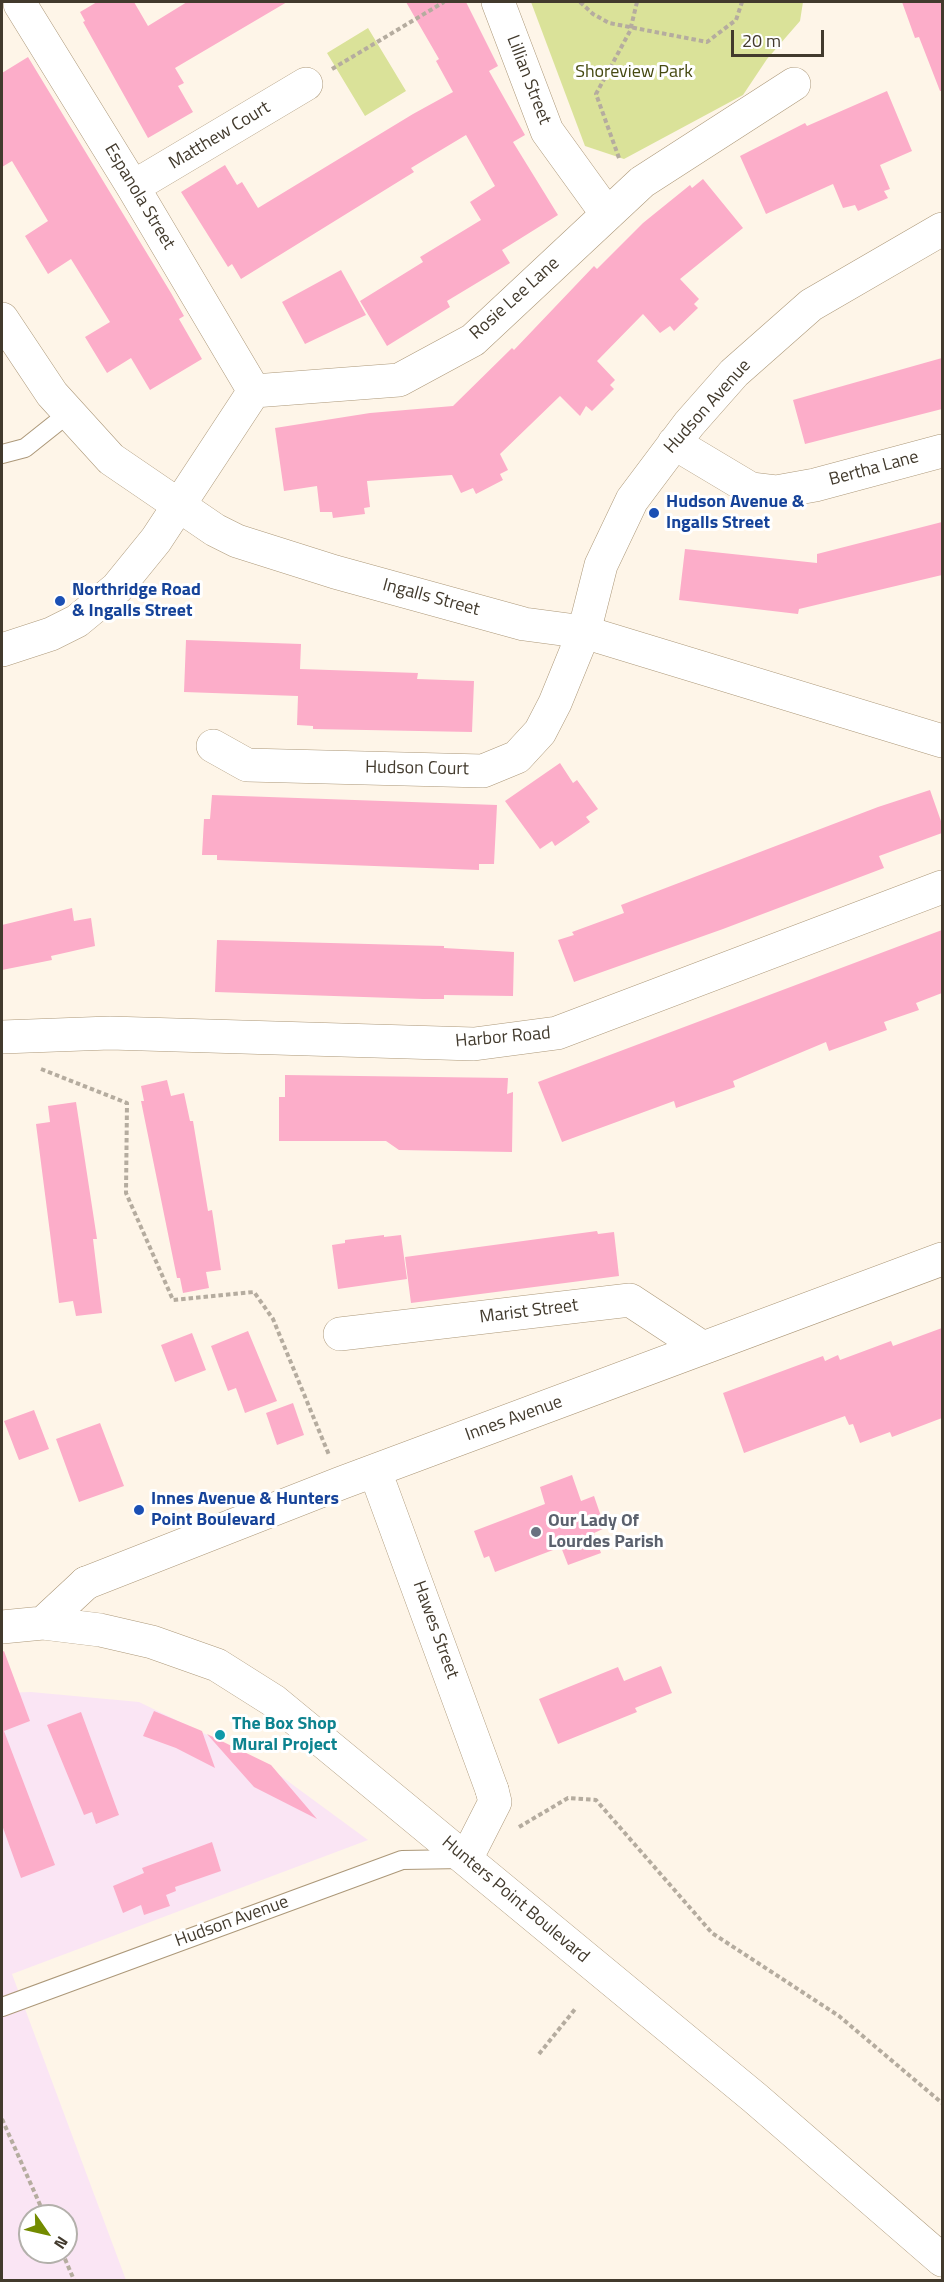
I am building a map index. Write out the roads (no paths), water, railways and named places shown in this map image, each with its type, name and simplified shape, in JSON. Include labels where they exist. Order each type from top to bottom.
[{"type":"street","name":"Lillian Street","points":[[498,2],[547,131],[607,214]]},
{"type":"street","name":"Espanola Street","points":[[14,5],[133,187],[254,391]]},
{"type":"street","name":"Matthew Court","points":[[133,187],[306,84]]},
{"type":"street","name":"Rosie Lee Lane","points":[[254,391],[399,380],[474,340],[642,182],[794,84]]},
{"type":"street","name":"Hudson Avenue","points":[[584,632],[601,565],[632,500],[674,443],[734,374],[811,305],[942,229]]},
{"type":"street","name":"Ingalls Street","points":[[2,319],[52,394],[111,459],[177,506],[237,541],[334,572],[525,624],[584,632],[942,741]]},
{"type":"street","points":[[2,650],[51,634],[77,621],[117,588],[156,540],[254,391]]},
{"type":"street","name":"Bertha Lane","points":[[674,443],[751,489],[776,492],[815,485],[942,451]]},
{"type":"street","name":"Hudson Court","points":[[213,746],[247,765],[483,771],[517,757],[540,732],[555,703],[584,632]]},
{"type":"street","name":"Harbor Road","points":[[2,1037],[110,1033],[474,1044],[557,1033],[942,887]]},
{"type":"street","name":"Innes Avenue","points":[[43,1623],[87,1583],[340,1483],[942,1259]]},
{"type":"street","name":"Marist Street","points":[[340,1334],[630,1300],[704,1348]]},
{"type":"street","name":"Hawes Street","points":[[375,1471],[495,1802],[466,1858]]},
{"type":"street","points":[[2,1627],[43,1623]]},
{"type":"street","name":"Hunters Point Boulevard","points":[[43,1623],[100,1630],[152,1642],[217,1665],[274,1701],[755,2098],[942,2260]]},
{"type":"lane","points":[[2,454],[25,448],[69,412]]},
{"type":"lane","name":"Hudson Avenue","points":[[2,2007],[402,1860],[466,1858]]},
{"type":"place","name":"Hudson Avenue & Ingalls Street","points":[[654,513]]},
{"type":"place","name":"Northridge Road & Ingalls Street","points":[[60,601]]},
{"type":"place","name":"Innes Avenue & Hunters Point Boulevard","points":[[139,1510]]},
{"type":"place","name":"Our Lady Of Lourdes Parish","points":[[536,1532]]},
{"type":"place","name":"The Box Shop Mural Project","points":[[220,1735]]},
{"type":"park label","name":"Shoreview Park","points":[[634,73]]}]
